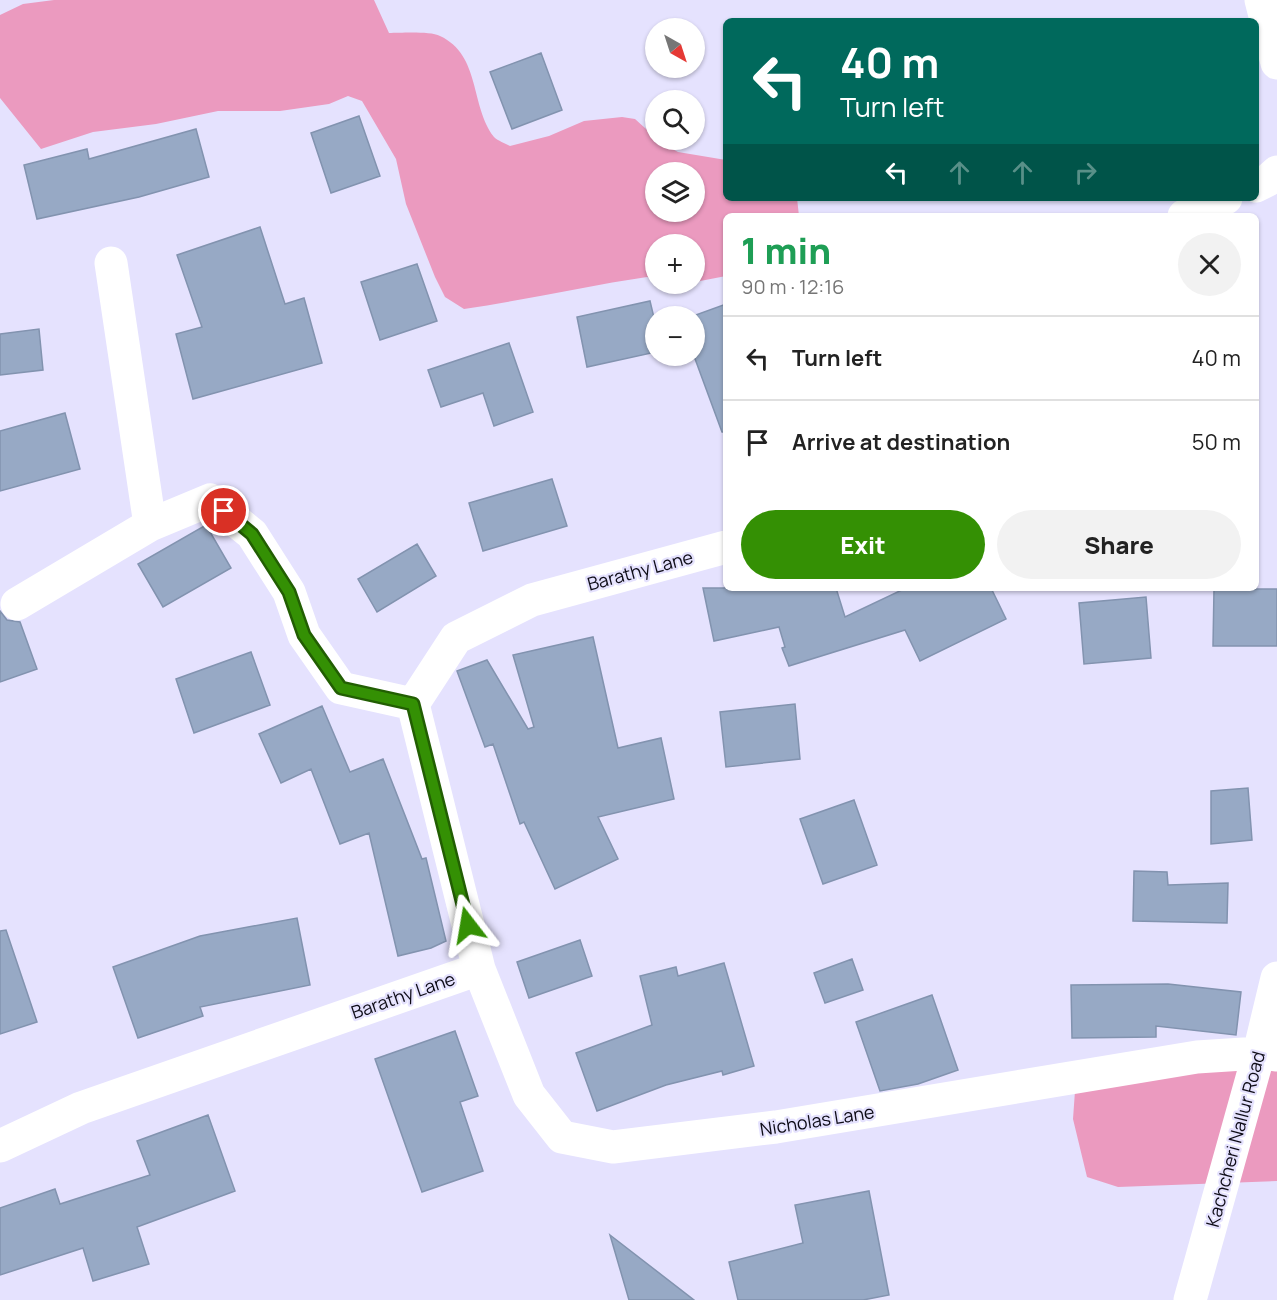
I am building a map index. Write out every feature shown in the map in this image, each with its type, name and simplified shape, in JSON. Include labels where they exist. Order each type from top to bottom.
[{"type":"street","points":[[1261,0],[1277,63]]},
{"type":"street","points":[[1259,184],[1277,172]]},
{"type":"street","points":[[1191,213],[1219,201]]},
{"type":"street","points":[[111,263],[150,525]]},
{"type":"street","points":[[17,604],[150,525],[210,500],[252,534],[289,592],[304,635],[341,688],[413,704]]},
{"type":"street","name":"Barathy Lane","points":[[0,1146],[81,1108],[479,969],[413,704],[456,638],[513,609],[532,600],[723,548]]},
{"type":"street","name":"Nicholas Lane","points":[[479,969],[529,1095],[562,1137],[613,1147],[776,1127],[1197,1057],[1268,1054]]},
{"type":"street","name":"Kachcheri Nallur Road","points":[[1190,1300],[1268,1054],[1277,978]]},
{"type":"shaded area","points":[[54,0],[374,0],[389,33],[435,34],[453,45],[462,55],[469,68],[486,125],[494,137],[500,141],[510,146],[549,136],[584,121],[622,117],[635,119],[645,128],[645,150],[674,150],[723,160],[723,201],[797,201],[799,213],[723,213],[723,277],[705,280],[705,234],[645,234],[645,277],[464,309],[445,297],[435,277],[406,204],[396,159],[362,101],[348,96],[329,104],[280,111],[218,111],[156,124],[93,132],[41,149],[0,98],[0,15],[23,4]]},
{"type":"shaded area","points":[[1277,1055],[1277,1181],[1118,1187],[1087,1177],[1073,1119],[1076,1077]]},
{"type":"building","points":[[541,53],[562,110],[512,129],[490,72]]},
{"type":"building","points":[[359,116],[380,176],[331,193],[311,133]]},
{"type":"building","points":[[196,129],[209,177],[139,197],[37,219],[24,165],[87,149],[89,159]]},
{"type":"building","points":[[260,227],[285,304],[304,298],[322,363],[193,399],[176,334],[202,327],[177,255]]},
{"type":"building","points":[[417,264],[437,321],[380,340],[361,282]]},
{"type":"building","points":[[650,301],[651,306],[645,306],[645,354],[587,367],[577,317]]},
{"type":"building","points":[[723,305],[723,432],[698,366],[705,366],[705,312]]},
{"type":"building","points":[[39,329],[43,370],[0,375],[0,334]]},
{"type":"building","points":[[509,343],[533,412],[494,426],[483,393],[441,407],[428,370]]},
{"type":"building","points":[[65,413],[80,469],[0,491],[0,431]]},
{"type":"building","points":[[552,479],[567,526],[483,551],[469,503]]},
{"type":"building","points":[[206,525],[231,568],[163,607],[138,564]]},
{"type":"building","points":[[417,544],[436,576],[377,612],[358,579]]},
{"type":"building","points":[[703,588],[723,588],[723,591],[837,591],[845,617],[900,591],[992,591],[1006,619],[920,661],[905,630],[789,666],[782,648],[785,647],[779,627],[714,641]]},
{"type":"building","points":[[1277,589],[1277,646],[1213,646],[1214,591]]},
{"type":"building","points":[[1146,597],[1151,658],[1084,664],[1079,603]]},
{"type":"building","points":[[0,611],[7,620],[20,622],[37,669],[0,682]]},
{"type":"building","points":[[593,637],[618,748],[661,738],[674,799],[598,817],[618,859],[555,889],[524,822],[520,824],[493,744],[485,747],[457,671],[487,660],[528,729],[534,727],[513,655]]},
{"type":"building","points":[[251,652],[270,705],[194,733],[176,679]]},
{"type":"building","points":[[795,704],[800,759],[726,767],[720,712]]},
{"type":"building","points":[[322,706],[350,772],[383,759],[422,859],[426,858],[446,941],[431,948],[398,956],[369,833],[340,844],[311,769],[281,783],[259,734]]},
{"type":"building","points":[[1248,788],[1252,840],[1211,844],[1211,791]]},
{"type":"building","points":[[854,800],[877,865],[823,884],[800,819]]},
{"type":"building","points":[[1134,871],[1167,872],[1168,885],[1228,883],[1227,923],[1133,921]]},
{"type":"building","points":[[297,918],[310,985],[200,1007],[203,1016],[138,1038],[113,967],[200,936]]},
{"type":"building","points":[[6,930],[37,1022],[0,1034],[0,931]]},
{"type":"building","points":[[580,940],[592,976],[529,998],[517,962]]},
{"type":"building","points":[[852,959],[863,990],[825,1003],[814,973]]},
{"type":"building","points":[[724,963],[754,1066],[723,1075],[722,1071],[666,1085],[597,1111],[576,1053],[652,1025],[640,976],[676,967],[678,976]]},
{"type":"building","points":[[1168,984],[1241,992],[1236,1035],[1156,1026],[1156,1037],[1072,1038],[1071,985]]},
{"type":"building","points":[[932,995],[958,1070],[918,1084],[880,1091],[856,1022]]},
{"type":"building","points":[[455,1031],[478,1096],[460,1102],[483,1171],[422,1192],[375,1059]]},
{"type":"building","points":[[208,1115],[235,1191],[137,1227],[149,1264],[93,1281],[83,1248],[0,1275],[0,1208],[55,1189],[60,1204],[150,1175],[137,1141]]},
{"type":"building","points":[[869,1191],[889,1295],[863,1300],[738,1300],[729,1262],[803,1243],[795,1205]]},
{"type":"building","points":[[610,1235],[694,1300],[629,1300]]},
{"type":"route","points":[[224,511],[252,534],[289,592],[304,635],[341,688],[413,704],[468,925]]}]
